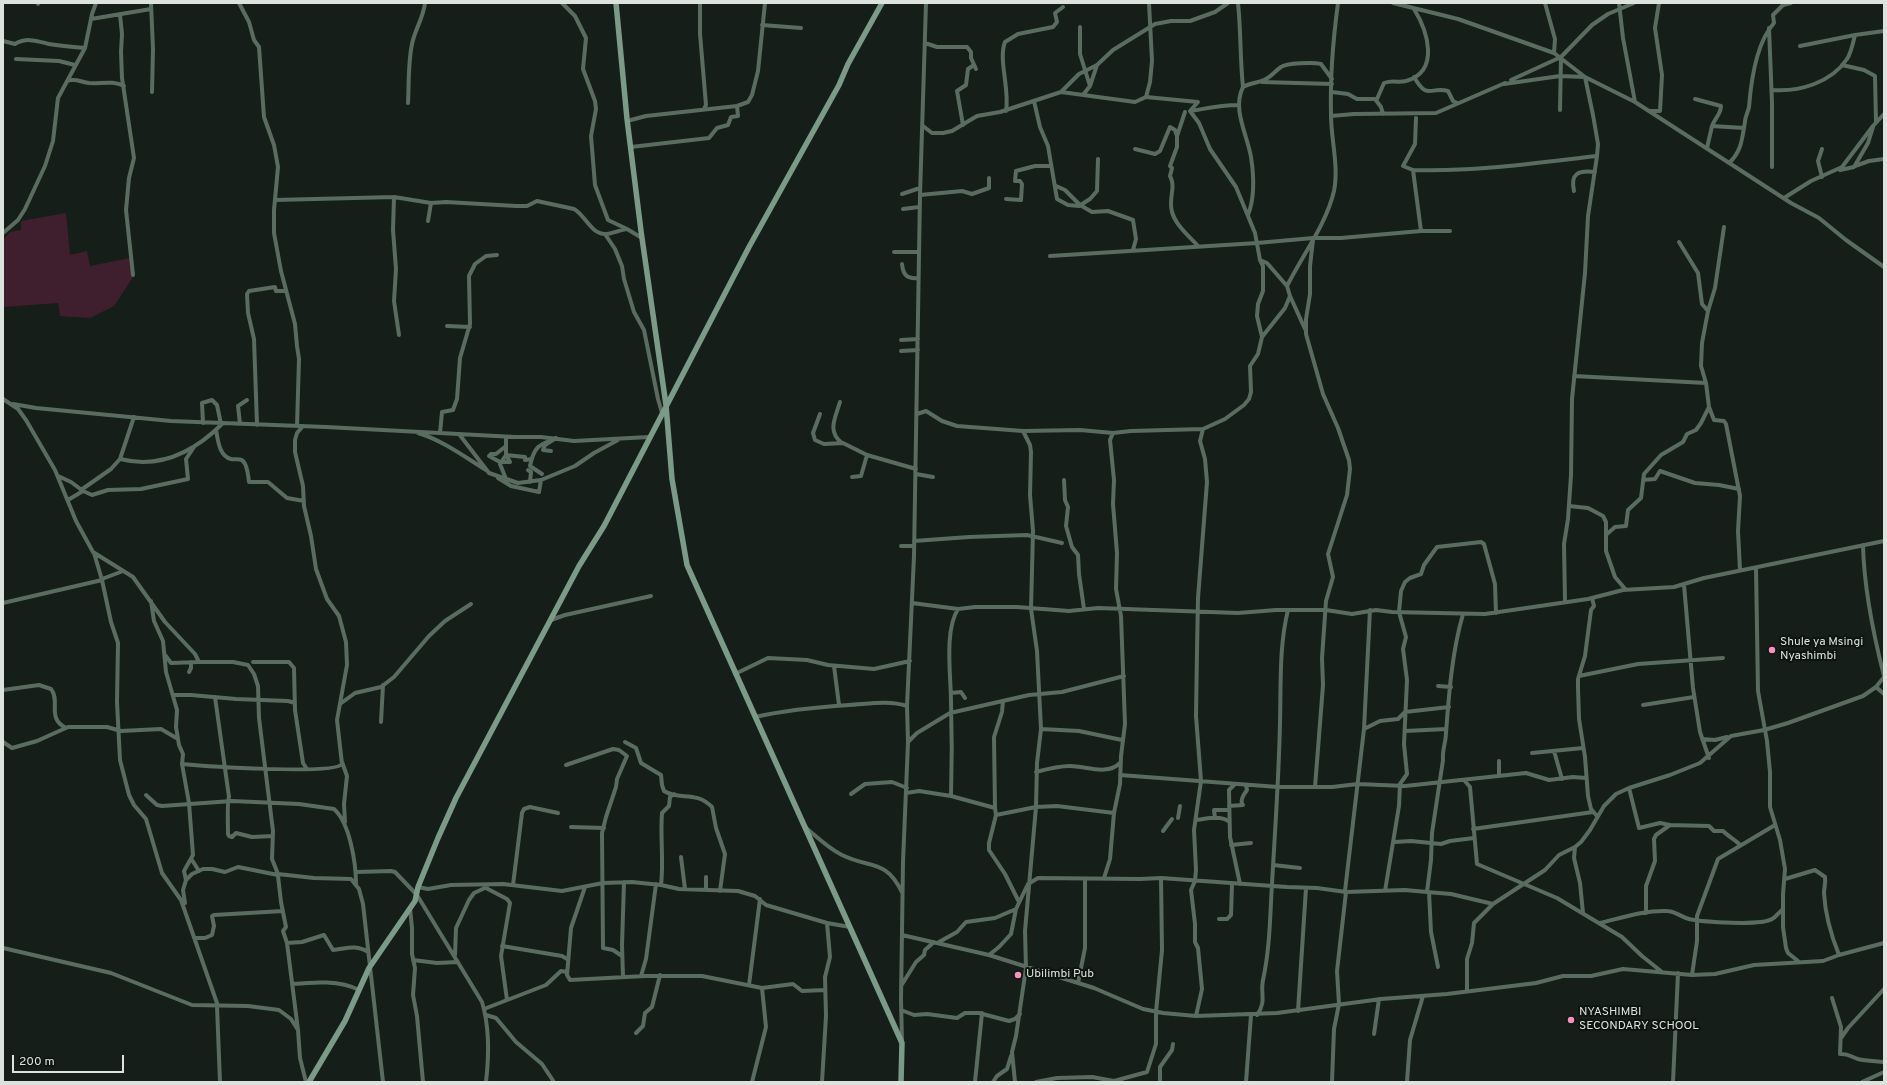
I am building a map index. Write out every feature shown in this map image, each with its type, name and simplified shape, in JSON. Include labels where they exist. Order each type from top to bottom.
[{"type":"street","points":[[3,233],[21,216],[43,171],[53,141],[57,102],[85,48],[96,3]]},
{"type":"street","points":[[151,3],[153,49],[152,92]]},
{"type":"street","points":[[239,3],[249,22],[254,40],[259,47],[264,117],[274,145],[278,167],[274,233],[295,324],[300,364],[297,426]]},
{"type":"street","points":[[408,103],[411,50],[417,28],[423,17],[425,3]]},
{"type":"street","points":[[562,3],[574,16],[586,38],[582,69],[595,101],[596,109],[591,136],[591,149],[597,192],[608,220],[642,238]]},
{"type":"street","points":[[616,3],[627,121],[666,405],[672,479],[686,565],[851,927],[902,1043]]},
{"type":"street","points":[[700,3],[700,40],[706,105],[704,109]]},
{"type":"street","points":[[627,121],[646,116],[737,106],[748,102],[752,95],[758,71],[765,3]]},
{"type":"street","points":[[308,1082],[339,1033],[370,968],[417,895],[418,887],[456,798],[579,566],[604,526],[749,247],[839,85],[848,64],[882,3]]},
{"type":"street","points":[[901,1082],[904,827],[907,788],[907,706],[910,662],[916,472],[919,207],[923,126],[926,3]]},
{"type":"street","points":[[1146,98],[1150,82],[1152,61],[1149,27],[1149,3]]},
{"type":"street","points":[[1061,92],[1074,78],[1097,65],[1113,50],[1149,27],[1164,22],[1184,22],[1198,19],[1214,12],[1228,3]]},
{"type":"street","points":[[1238,3],[1240,14],[1240,61],[1244,87],[1238,105],[1251,157],[1253,175],[1253,202],[1248,216]]},
{"type":"street","points":[[1287,286],[1313,238],[1319,230],[1331,202],[1336,179],[1330,116],[1332,92],[1332,50],[1338,3]]},
{"type":"street","points":[[1393,3],[1458,19],[1554,53],[1585,77],[1650,111],[1801,210],[1819,218],[1846,240],[1884,267]]},
{"type":"street","points":[[1545,3],[1555,39],[1554,53]]},
{"type":"street","points":[[1619,3],[1623,38],[1635,102]]},
{"type":"street","points":[[1330,116],[1436,113],[1504,84],[1560,57],[1592,25],[1608,14],[1634,3]]},
{"type":"street","points":[[1650,111],[1660,111],[1662,92],[1661,64],[1655,28],[1659,3]]},
{"type":"street","points":[[1729,164],[1739,150],[1743,141],[1750,88],[1762,42],[1769,28],[1774,23],[1773,15],[1782,5],[1791,3]]},
{"type":"street","points":[[1006,111],[1008,94],[1002,53],[1004,42],[1018,34],[1053,28],[1056,22],[1055,13],[1063,7]]},
{"type":"street","points":[[91,19],[151,9]]},
{"type":"street","points":[[1383,114],[1377,99],[1384,83],[1405,81],[1414,77],[1422,69],[1428,55],[1429,46],[1423,23],[1414,9]]},
{"type":"street","points":[[120,15],[124,86],[134,158],[129,178],[126,210],[133,275]]},
{"type":"street","points":[[762,25],[801,28]]},
{"type":"street","points":[[1080,27],[1080,54],[1084,71],[1090,86]]},
{"type":"street","points":[[1769,28],[1772,90],[1772,167]]},
{"type":"street","points":[[1800,46],[1884,31]]},
{"type":"street","points":[[1772,90],[1788,91],[1813,84],[1832,76],[1848,59],[1855,35]]},
{"type":"street","points":[[3,40],[15,44],[22,40],[38,40],[50,44],[85,48]]},
{"type":"street","points":[[925,43],[937,47],[967,47],[971,52],[975,67],[968,69],[966,85],[957,91],[963,125]]},
{"type":"street","points":[[1560,57],[1560,110]]},
{"type":"street","points":[[16,59],[59,61],[75,65]]},
{"type":"street","points":[[1260,82],[1276,73],[1283,66],[1317,63],[1323,66],[1332,82]]},
{"type":"street","points":[[1083,95],[1090,86],[1097,65]]},
{"type":"street","points":[[1842,65],[1864,70],[1875,76],[1875,124],[1868,143],[1854,167]]},
{"type":"street","points":[[1504,84],[1560,76],[1585,77]]},
{"type":"street","points":[[1414,77],[1420,88],[1430,91],[1442,89],[1448,91],[1453,101],[1457,103]]},
{"type":"street","points":[[1565,601],[1564,544],[1570,506],[1572,399],[1585,273],[1588,216],[1598,144],[1585,77]]},
{"type":"street","points":[[67,81],[75,80],[90,83],[116,83],[124,86]]},
{"type":"street","points":[[1244,87],[1251,83],[1260,82],[1332,82]]},
{"type":"street","points":[[923,126],[936,134],[952,131],[977,116],[1006,111],[1061,92],[1135,102],[1146,98],[1198,102],[1190,111]]},
{"type":"street","points":[[1332,92],[1348,94],[1357,99],[1377,99]]},
{"type":"street","points":[[1695,99],[1721,106],[1720,115],[1712,126],[1707,148]]},
{"type":"street","points":[[1034,101],[1040,127],[1048,146],[1057,199],[1068,205],[1080,205],[1090,199],[1097,191],[1098,159]]},
{"type":"street","points":[[1190,111],[1217,106],[1238,105]]},
{"type":"street","points":[[631,147],[710,138],[718,128],[728,125],[731,117],[738,116],[737,106]]},
{"type":"street","points":[[1190,111],[1199,124],[1210,149],[1236,187],[1257,243],[1260,260],[1263,266],[1262,291],[1258,304],[1257,316],[1262,338]]},
{"type":"street","points":[[1185,112],[1177,136],[1177,147],[1170,166],[1172,168],[1170,176],[1173,182],[1170,204],[1174,219],[1198,246]]},
{"type":"street","points":[[1838,170],[1850,160],[1875,124],[1884,114]]},
{"type":"street","points":[[1416,118],[1416,144],[1403,166],[1414,170],[1511,166],[1597,156]]},
{"type":"street","points":[[1712,126],[1744,128]]},
{"type":"street","points":[[1135,149],[1155,154],[1160,152],[1170,127],[1175,130],[1177,136]]},
{"type":"street","points":[[1822,149],[1818,161],[1822,176]]},
{"type":"street","points":[[1784,198],[1822,176],[1869,161],[1884,159]]},
{"type":"street","points":[[1006,199],[1021,200],[1022,184],[1020,181],[1015,181],[1016,171],[1035,166],[1051,166]]},
{"type":"street","points":[[1414,170],[1421,231]]},
{"type":"street","points":[[1574,191],[1573,180],[1576,174],[1580,172],[1595,172]]},
{"type":"street","points":[[920,195],[962,191],[972,194],[989,188],[990,178]]},
{"type":"street","points":[[1056,186],[1065,190],[1080,205],[1092,212],[1108,211],[1133,220],[1136,239],[1133,250]]},
{"type":"street","points":[[902,194],[920,188]]},
{"type":"street","points":[[275,200],[394,197],[431,203],[446,202],[516,206],[527,206],[539,202],[579,211],[597,231],[605,234],[627,229]]},
{"type":"street","points":[[394,197],[393,230],[396,269],[394,301],[399,335]]},
{"type":"street","points":[[428,221],[431,203]]},
{"type":"street","points":[[903,209],[919,207]]},
{"type":"street","points":[[1724,227],[1715,288],[1708,311],[1701,352],[1701,366],[1706,383],[1709,407],[1714,420],[1724,421],[1727,427],[1739,489],[1738,531],[1740,570]]},
{"type":"street","points":[[1050,256],[1313,238],[1341,238],[1421,231],[1450,231]]},
{"type":"street","points":[[605,234],[620,261],[634,312],[644,330],[662,413]]},
{"type":"street","points":[[1306,334],[1313,238]]},
{"type":"street","points":[[1679,242],[1698,273],[1702,304],[1708,311]]},
{"type":"street","points":[[894,252],[919,252]]},
{"type":"street","points":[[440,433],[442,412],[453,410],[456,401],[460,358],[470,327],[470,271],[475,264],[486,256],[497,255]]},
{"type":"street","points":[[1260,260],[1267,263],[1287,286],[1306,334],[1323,394],[1338,428],[1349,460],[1350,469],[1347,495],[1328,554],[1333,577],[1326,601],[1322,658],[1323,685],[1315,787]]},
{"type":"street","points":[[902,264],[905,275],[908,277],[918,278]]},
{"type":"street","points":[[257,425],[254,339],[248,313],[247,294],[250,291],[275,287],[276,291],[286,290]]},
{"type":"street","points":[[917,414],[928,411],[942,421],[957,426],[1023,431],[1080,430],[1113,433],[1203,429],[1225,419],[1244,405],[1249,399],[1251,392],[1250,366],[1258,354],[1262,338],[1285,308],[1290,296]]},
{"type":"street","points":[[448,326],[470,327]]},
{"type":"street","points":[[901,340],[918,339]]},
{"type":"street","points":[[901,350],[918,350]]},
{"type":"street","points":[[1574,376],[1706,383]]},
{"type":"street","points":[[3,399],[20,411],[26,420],[58,476],[76,521],[94,552],[111,622],[118,643],[120,760],[129,795],[134,805],[146,818],[162,873],[179,894],[188,916],[217,1006],[220,1082]]},
{"type":"street","points":[[203,423],[202,403],[212,400],[217,405],[221,424]]},
{"type":"street","points":[[240,424],[238,406],[246,400]]},
{"type":"street","points":[[840,402],[832,430],[835,437],[843,444],[867,455],[933,477]]},
{"type":"street","points":[[10,403],[36,408],[221,424],[411,431],[506,437],[556,438],[574,441],[649,437]]},
{"type":"street","points":[[1607,534],[1614,527],[1626,526],[1628,510],[1641,498],[1644,474],[1661,455],[1683,442],[1687,434],[1696,430],[1702,423],[1709,407]]},
{"type":"street","points":[[820,414],[813,433],[815,440],[824,444],[843,444]]},
{"type":"street","points":[[68,500],[111,469],[120,458],[134,417]]},
{"type":"street","points":[[58,476],[71,482],[82,491],[92,495],[110,490],[141,489],[188,479],[186,459],[194,448],[221,424]]},
{"type":"street","points":[[303,426],[297,433],[295,440],[295,452],[303,486],[304,501],[318,578],[327,599],[339,616],[346,642],[347,665],[337,723],[342,762],[346,776],[344,814],[346,829]]},
{"type":"street","points":[[1196,1016],[1202,989],[1198,948],[1195,942],[1194,909],[1191,890],[1195,881],[1196,820],[1201,781],[1196,716],[1198,611],[1207,482],[1205,459],[1200,441],[1203,429]]},
{"type":"street","points":[[216,430],[220,446],[225,455],[231,459],[240,459],[244,462],[249,482],[268,482],[290,500],[304,501]]},
{"type":"street","points":[[411,431],[427,436],[462,455],[511,486],[539,492]]},
{"type":"street","points":[[993,1082],[997,1076],[1007,1070],[1020,1014],[1026,968],[1025,932],[1036,807],[1036,772],[1041,729],[1037,651],[1031,608],[1031,452],[1030,445],[1023,431]]},
{"type":"street","points":[[1104,878],[1110,859],[1114,813],[1120,775],[1122,740],[1125,724],[1120,610],[1116,590],[1117,553],[1113,504],[1114,480],[1110,440],[1113,433]]},
{"type":"street","points":[[459,434],[490,473],[539,492]]},
{"type":"street","points":[[506,437],[506,446],[506,455],[510,462],[501,462],[489,456],[490,454],[496,454],[506,446]]},
{"type":"street","points":[[551,451],[543,450],[545,444],[556,438]]},
{"type":"street","points":[[542,474],[530,466],[535,449],[541,444],[556,438]]},
{"type":"street","points":[[518,483],[540,480],[575,466],[594,453],[620,439]]},
{"type":"street","points":[[120,458],[132,462],[151,462],[177,455],[194,448]]},
{"type":"street","points":[[506,455],[525,456],[525,460],[532,460]]},
{"type":"street","points":[[501,462],[506,455]]},
{"type":"street","points":[[852,477],[861,476],[867,455]]},
{"type":"street","points":[[501,462],[506,479]]},
{"type":"street","points":[[528,470],[532,472],[530,482]]},
{"type":"street","points":[[1644,480],[1655,479],[1660,471],[1695,483],[1719,485],[1739,489]]},
{"type":"street","points":[[539,492],[540,480]]},
{"type":"street","points":[[1064,480],[1064,500],[1068,507],[1066,526],[1072,548],[1078,555],[1084,609]]},
{"type":"street","points":[[1570,506],[1588,508],[1603,516],[1606,522],[1606,551],[1615,577],[1626,590]]},
{"type":"street","points":[[901,546],[914,543],[969,537],[1032,536],[1062,543]]},
{"type":"street","points":[[912,603],[958,609],[988,607],[1069,611],[1098,608],[1120,610],[1169,609],[1238,613],[1267,610],[1326,610],[1352,614],[1370,610],[1463,614],[1496,613],[1565,601],[1592,598],[1612,592],[1684,585],[1704,578],[1740,570],[1884,541]]},
{"type":"street","points":[[1385,891],[1394,842],[1400,781],[1406,777],[1404,751],[1407,680],[1403,649],[1406,637],[1399,612],[1401,591],[1405,582],[1410,578],[1421,574],[1424,565],[1437,547],[1481,542],[1484,544],[1494,584],[1496,613]]},
{"type":"street","points":[[1702,739],[1715,740],[1764,730],[1854,700],[1876,687],[1884,677],[1874,632],[1865,578],[1863,545]]},
{"type":"street","points":[[94,552],[134,577],[165,622],[196,655],[198,662]]},
{"type":"street","points":[[1756,568],[1758,692],[1767,741],[1770,772],[1770,807],[1783,851],[1785,879],[1783,909],[1786,948],[1788,953],[1798,961]]},
{"type":"street","points":[[3,603],[102,580],[123,571]]},
{"type":"street","points":[[1684,585],[1689,661],[1702,739],[1708,758]]},
{"type":"street","points":[[551,620],[564,615],[651,596]]},
{"type":"street","points":[[1592,598],[1594,606],[1591,610],[1585,656],[1578,688],[1579,719],[1586,778],[1590,803],[1593,812],[1597,816]]},
{"type":"street","points":[[151,601],[153,618],[163,640],[166,672],[177,710],[178,739],[183,754],[182,764],[189,803],[193,850],[192,860],[185,869],[186,880],[183,890],[188,916]]},
{"type":"street","points":[[340,704],[357,692],[384,685],[394,677],[429,636],[445,621],[471,604]]},
{"type":"street","points":[[951,796],[951,693],[949,666],[951,627],[958,609]]},
{"type":"street","points":[[1257,1015],[1264,1003],[1263,981],[1271,924],[1278,787],[1282,650],[1284,626],[1288,610]]},
{"type":"street","points":[[1332,1082],[1334,1029],[1339,1004],[1338,971],[1345,892],[1364,729],[1370,610]]},
{"type":"street","points":[[1438,967],[1431,932],[1428,892],[1431,844],[1438,783],[1442,768],[1442,750],[1449,707],[1456,638],[1463,614]]},
{"type":"street","points":[[164,652],[171,663],[233,662],[248,665],[254,674],[258,686],[260,725],[273,836],[272,859],[278,875],[286,927],[283,931],[287,943],[300,1058],[308,1082]]},
{"type":"street","points":[[735,674],[768,658],[807,660],[834,666],[874,669],[910,662]]},
{"type":"street","points":[[1580,676],[1638,664],[1723,658]]},
{"type":"street","points":[[189,672],[191,662]]},
{"type":"street","points":[[253,662],[289,662],[294,668],[295,703],[303,763],[307,769]]},
{"type":"street","points":[[834,666],[838,706]]},
{"type":"street","points":[[908,742],[917,733],[950,713],[1040,694],[1062,692],[1124,676]]},
{"type":"street","points":[[3,690],[39,684],[51,689],[55,699],[54,715],[61,725],[66,728]]},
{"type":"street","points":[[381,722],[384,685]]},
{"type":"street","points":[[1438,686],[1451,687]]},
{"type":"street","points":[[1876,687],[1884,694]]},
{"type":"street","points":[[951,693],[961,692],[965,698]]},
{"type":"street","points":[[173,695],[259,699],[288,701],[295,703]]},
{"type":"street","points":[[215,697],[229,797],[227,801],[229,836],[236,833],[252,837],[273,836]]},
{"type":"street","points":[[1643,705],[1694,697]]},
{"type":"street","points":[[1003,701],[1002,712],[994,738],[996,815],[992,837],[989,843],[989,850],[1005,874],[1019,902]]},
{"type":"street","points":[[755,717],[775,713],[838,706],[881,703],[907,706]]},
{"type":"street","points":[[1364,729],[1380,721],[1398,719],[1405,712],[1449,707]]},
{"type":"street","points":[[3,742],[12,748],[37,741],[66,728],[106,727],[119,731],[161,729],[178,739]]},
{"type":"street","points":[[1041,729],[1079,731],[1122,740]]},
{"type":"street","points":[[1405,731],[1446,729]]},
{"type":"street","points":[[1467,991],[1467,961],[1472,943],[1473,924],[1493,904],[1524,882],[1545,870],[1559,855],[1575,847],[1590,830],[1597,816],[1610,799],[1629,788],[1681,772],[1708,758],[1728,737]]},
{"type":"street","points":[[625,742],[636,748],[642,763],[661,775],[664,791],[674,794],[698,797],[712,807],[716,828],[725,854],[720,891]]},
{"type":"street","points":[[1532,753],[1583,748]]},
{"type":"street","points":[[566,765],[613,749],[619,750],[627,756],[617,779],[602,833],[603,948],[613,950],[622,956]]},
{"type":"street","points":[[1554,751],[1562,779]]},
{"type":"street","points":[[1499,761],[1499,776]]},
{"type":"street","points":[[182,764],[224,767],[307,769],[338,768],[341,767],[342,762]]},
{"type":"street","points":[[1036,772],[1050,768],[1070,766],[1095,770],[1110,769],[1114,768],[1121,762]]},
{"type":"street","points":[[1120,775],[1278,787],[1315,787],[1358,784],[1400,786],[1526,773],[1549,780],[1574,777],[1586,778]]},
{"type":"street","points":[[1464,780],[1470,787],[1477,864],[1524,882],[1583,913],[1625,939],[1642,956],[1662,972]]},
{"type":"street","points":[[851,794],[865,784],[892,782],[907,788]]},
{"type":"street","points":[[1235,784],[1229,790],[1228,821],[1231,845],[1240,884]]},
{"type":"street","points":[[1215,818],[1214,810],[1243,805],[1242,795],[1247,790],[1246,785]]},
{"type":"street","points":[[1629,788],[1639,828],[1660,823],[1670,825],[1709,826],[1714,831],[1724,832],[1730,839],[1736,841],[1740,845]]},
{"type":"street","points":[[906,793],[918,791],[951,796],[995,808]]},
{"type":"street","points":[[661,885],[663,870],[661,856],[662,813],[669,806],[670,798],[674,794]]},
{"type":"street","points":[[146,795],[159,806],[166,807],[189,803],[227,801],[332,808],[336,810],[343,820],[346,829],[356,872],[356,884],[363,904],[384,1082]]},
{"type":"street","points":[[996,815],[1036,807],[1057,806],[1114,813]]},
{"type":"street","points":[[1178,818],[1180,806]]},
{"type":"street","points":[[513,885],[522,813],[524,809],[530,807],[558,813]]},
{"type":"street","points":[[1473,829],[1593,812]]},
{"type":"street","points":[[1196,820],[1215,818],[1225,819],[1228,821]]},
{"type":"street","points":[[1163,831],[1172,820]]},
{"type":"street","points":[[1646,912],[1646,886],[1655,861],[1654,839],[1656,835],[1670,825]]},
{"type":"street","points":[[1692,975],[1697,941],[1698,910],[1718,859],[1775,825]]},
{"type":"street","points":[[805,826],[822,842],[841,854],[870,863],[886,870],[896,880],[903,895]]},
{"type":"street","points":[[571,827],[604,828]]},
{"type":"street","points":[[1394,842],[1411,841],[1441,844],[1450,841],[1474,838]]},
{"type":"street","points":[[1231,845],[1251,843]]},
{"type":"street","points":[[1575,847],[1574,858],[1580,883],[1583,913]]},
{"type":"street","points":[[682,857],[685,889]]},
{"type":"street","points":[[192,860],[199,871]]},
{"type":"street","points":[[1273,865],[1300,868]]},
{"type":"street","points":[[186,880],[199,871],[212,869],[226,872],[241,867],[278,875],[308,878],[351,879],[356,884]]},
{"type":"street","points":[[1785,879],[1815,870],[1825,877],[1824,892],[1826,908],[1831,933],[1839,955]]},
{"type":"street","points":[[356,872],[394,871],[417,895],[478,995],[484,1008],[486,1014],[489,1055],[486,1082]]},
{"type":"street","points":[[706,877],[706,890]]},
{"type":"street","points":[[989,955],[1011,934],[1016,909],[1019,902],[1028,885],[1038,878],[1104,878],[1140,880],[1161,878],[1345,892],[1428,892],[1451,894],[1493,904]]},
{"type":"street","points":[[1036,1082],[1057,1078],[1092,1078],[1114,1081],[1146,1073],[1155,1047],[1156,1012],[1162,950],[1160,898],[1161,878]]},
{"type":"street","points":[[1078,983],[1085,948],[1085,879]]},
{"type":"street","points":[[418,887],[428,889],[451,885],[493,884],[562,891],[585,888],[603,883],[624,882],[656,884],[685,889],[748,893],[760,899],[766,905],[827,923],[851,927]]},
{"type":"street","points":[[623,977],[622,956],[624,882]]},
{"type":"street","points":[[455,957],[455,940],[458,925],[472,895],[493,884]]},
{"type":"street","points":[[641,976],[646,959],[656,884]]},
{"type":"street","points":[[1219,919],[1228,919],[1231,915],[1232,884]]},
{"type":"street","points":[[486,888],[510,902],[500,956],[507,1000]]},
{"type":"street","points":[[585,888],[571,927],[567,959],[568,979],[571,981],[660,975],[702,976],[762,988],[788,984],[796,985],[802,991],[825,990]]},
{"type":"street","points":[[1298,1011],[1306,888]]},
{"type":"street","points":[[749,985],[760,899]]},
{"type":"street","points":[[410,908],[413,960],[415,968],[413,995],[417,1016],[423,1082]]},
{"type":"street","points":[[901,986],[916,962],[924,955],[925,950],[936,942],[957,932],[966,922],[995,918],[1016,909]]},
{"type":"street","points":[[1600,923],[1646,912],[1672,911],[1682,917],[1697,920],[1757,923],[1772,919],[1783,909]]},
{"type":"street","points":[[195,938],[205,938],[212,935],[214,926],[212,916],[214,915],[283,911]]},
{"type":"street","points":[[822,1082],[826,1016],[826,970],[830,957],[827,923]]},
{"type":"street","points":[[287,943],[302,942],[324,935],[333,950],[342,947],[360,948],[368,952]]},
{"type":"street","points":[[902,935],[989,955],[1026,968],[1094,988],[1143,1009],[1156,1012],[1196,1016],[1257,1015],[1298,1011],[1379,999],[1423,996],[1536,983],[1563,976],[1591,976],[1623,969],[1692,975],[1722,974],[1754,965],[1798,961],[1823,961],[1839,955],[1884,943]]},
{"type":"street","points":[[502,946],[560,956],[567,959]]},
{"type":"street","points":[[3,948],[111,973],[192,1005],[248,1006],[279,1010],[291,1019],[298,1030]]},
{"type":"street","points":[[413,960],[437,963],[458,962]]},
{"type":"street","points":[[484,1008],[546,984],[561,971],[567,972]]},
{"type":"street","points":[[1673,1082],[1678,973]]},
{"type":"street","points":[[636,1033],[643,1026],[645,1012],[652,1008],[660,975]]},
{"type":"street","points":[[292,984],[310,982],[344,984],[359,990]]},
{"type":"street","points":[[752,1082],[766,1027],[762,988]]},
{"type":"street","points":[[1840,1040],[1848,1028],[1884,989]]},
{"type":"street","points":[[1407,1082],[1410,1040],[1423,996]]},
{"type":"street","points":[[1832,998],[1840,1027],[1840,1054],[1847,1053],[1856,1059],[1865,1061],[1884,1062]]},
{"type":"street","points":[[1374,1034],[1379,999]]},
{"type":"street","points":[[901,1010],[914,1015],[927,1014],[957,1018],[965,1013],[982,1014],[1005,1021],[1014,1019],[1020,1014]]},
{"type":"street","points":[[486,1014],[496,1018],[516,1042],[542,1064],[554,1082]]},
{"type":"street","points":[[975,1082],[982,1014]]},
{"type":"street","points":[[1246,1082],[1251,1015]]},
{"type":"street","points":[[1160,1082],[1160,1067],[1172,1050],[1173,1044]]},
{"type":"street","points":[[1012,1052],[1015,1082]]},
{"type":"street","points":[[1862,1082],[1884,1072]]},
{"type":"shaded area","points":[[66,213],[70,255],[87,251],[90,266],[130,258],[133,277],[114,306],[90,318],[60,316],[58,303],[3,307],[3,240],[10,232],[21,230],[21,221]]},
{"type":"place","name":"Shule ya Msingi Nyashimbi","points":[[1772,650]]},
{"type":"place","name":"Ubilimbi Pub","points":[[1018,975]]},
{"type":"place","name":"NYASHIMBI SECONDARY SCHOOL","points":[[1571,1020]]}]
